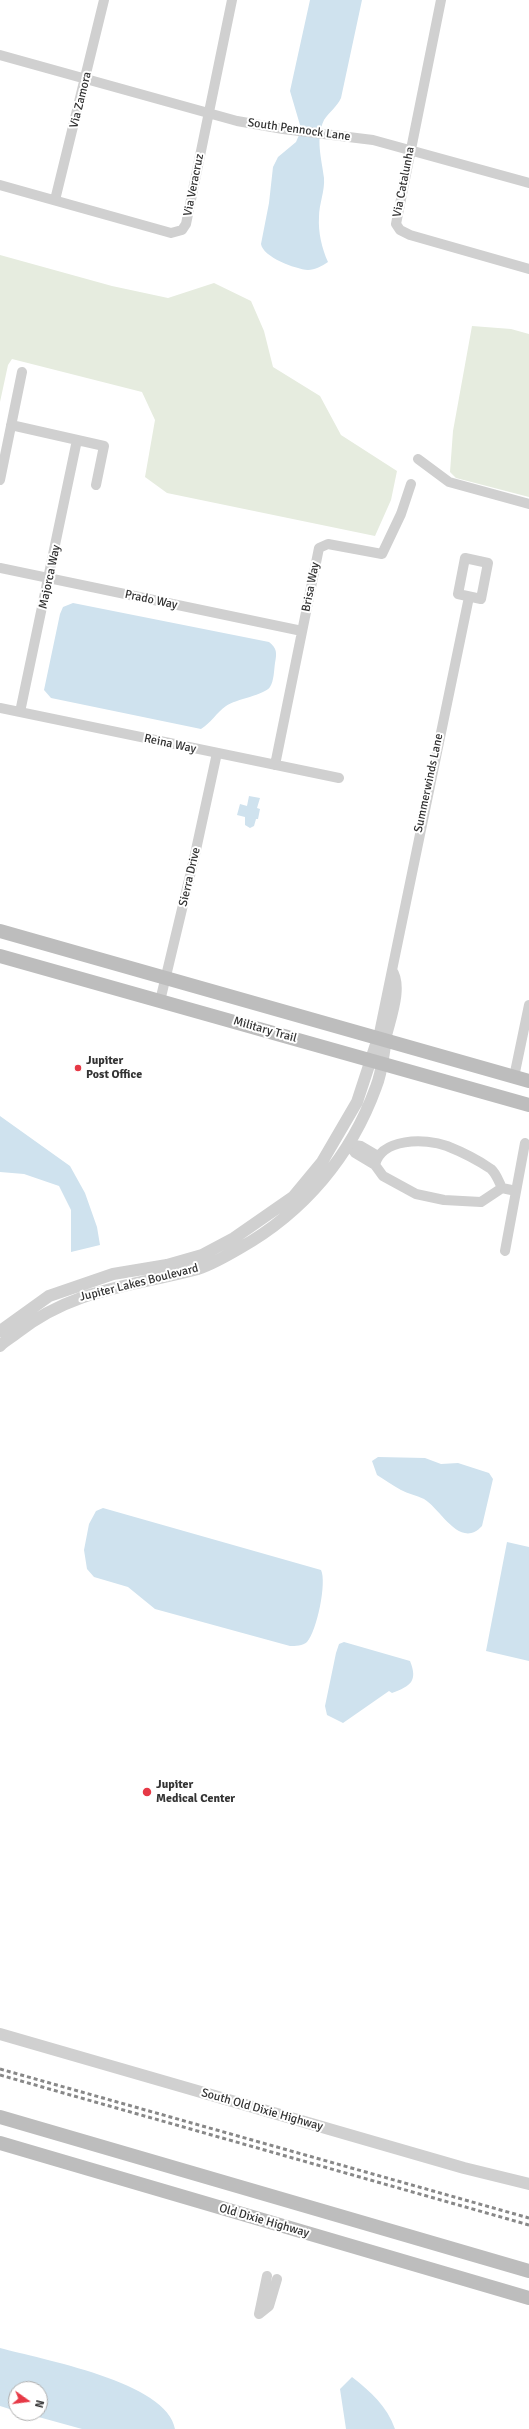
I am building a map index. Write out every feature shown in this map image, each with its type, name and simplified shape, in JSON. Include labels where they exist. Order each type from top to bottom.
[{"type":"main road","name":"Military Trail","points":[[0,931],[529,1081]]},
{"type":"main road","name":"Military Trail","points":[[0,956],[529,1105]]},
{"type":"main road","points":[[0,2117],[529,2271]]},
{"type":"main road","name":"Old Dixie Highway","points":[[0,2143],[529,2298]]},
{"type":"street","name":"Via Zamora","points":[[55,200],[86,79],[104,0]]},
{"type":"street","name":"Via Veracruz","points":[[0,185],[171,234],[182,230],[186,224],[232,0]]},
{"type":"street","name":"Via Catalunha","points":[[441,0],[396,224],[400,230],[410,235],[529,268]]},
{"type":"street","name":"South Pennock Lane","points":[[0,55],[208,114],[283,130],[336,134],[373,140],[529,182]]},
{"type":"street","points":[[0,480],[22,372]]},
{"type":"street","points":[[11,426],[104,446],[96,485]]},
{"type":"street","name":"Majorca Way","points":[[20,712],[77,440]]},
{"type":"street","points":[[418,459],[449,482],[529,504]]},
{"type":"street","name":"Brisa Way","points":[[275,765],[319,548],[328,544],[382,554],[402,514],[411,484]]},
{"type":"street","name":"Prado Way","points":[[0,568],[302,631]]},
{"type":"street","name":"Summerwinds Lane","points":[[382,1039],[392,970],[469,597]]},
{"type":"street","name":"Reina Way","points":[[0,708],[339,778]]},
{"type":"street","name":"Sierra Drive","points":[[160,1001],[194,859],[217,753]]},
{"type":"street","points":[[514,1077],[529,1005]]},
{"type":"street","name":"Jupiter Lakes Boulevard","points":[[0,1331],[49,1296],[113,1274],[167,1265],[202,1255],[234,1238],[293,1197],[322,1162],[357,1102],[376,1061],[382,1039]]},
{"type":"street","name":"Jupiter Lakes Boulevard","points":[[0,1346],[30,1323],[73,1299],[197,1270],[253,1241],[300,1206],[321,1183],[348,1144],[376,1087],[376,1061]]},
{"type":"street","points":[[376,1160],[383,1150],[399,1144],[420,1141],[446,1146],[474,1158],[492,1170],[502,1188]]},
{"type":"street","points":[[505,1251],[526,1143]]},
{"type":"street","points":[[348,1144],[355,1153],[376,1160],[383,1176],[416,1194],[444,1200],[481,1202],[502,1188],[516,1191]]},
{"type":"street","name":"South Old Dixie Highway","points":[[0,2034],[528,2185]]},
{"type":"street","points":[[267,2276],[259,2314],[269,2306],[277,2279]]},
{"type":"shaded area","points":[[0,255],[112,286],[168,298],[214,283],[251,301],[264,331],[273,367],[320,396],[341,435],[397,471],[391,500],[375,536],[167,493],[145,477],[155,420],[142,392],[12,359],[8,365],[0,402]]},
{"type":"shaded area","points":[[472,326],[511,329],[529,334],[529,497],[456,478],[450,472],[453,431]]},
{"type":"water","points":[[310,0],[362,0],[341,98],[324,120],[320,134],[320,149],[324,183],[319,212],[319,229],[322,246],[328,262],[316,269],[308,270],[280,262],[267,253],[261,244],[269,203],[273,167],[278,157],[296,142],[299,135],[300,125],[290,91]]},
{"type":"water","points":[[73,603],[269,642],[274,646],[276,654],[274,675],[271,685],[267,690],[226,706],[201,729],[51,698],[44,690],[60,614],[63,607]]},
{"type":"water","points":[[249,796],[260,798],[257,808],[260,809],[258,819],[256,819],[254,826],[250,828],[245,825],[245,817],[237,815],[240,804],[247,806]]},
{"type":"water","points":[[0,1116],[70,1166],[85,1193],[97,1227],[100,1245],[71,1252],[71,1210],[59,1186],[24,1174],[0,1172]]},
{"type":"water","points":[[378,1457],[425,1458],[441,1464],[458,1463],[489,1473],[493,1479],[482,1526],[474,1532],[466,1533],[458,1531],[424,1499],[404,1491],[377,1475],[372,1461]]},
{"type":"water","points":[[103,1508],[321,1570],[323,1576],[322,1595],[311,1636],[307,1642],[299,1646],[290,1646],[155,1609],[128,1587],[94,1577],[87,1569],[84,1550],[89,1524],[96,1511]]},
{"type":"water","points":[[507,1542],[529,1547],[529,1661],[486,1651]]},
{"type":"water","points":[[344,1642],[410,1661],[413,1678],[404,1688],[392,1693],[389,1691],[343,1723],[327,1715],[325,1706],[336,1653],[339,1644]]},
{"type":"water","points":[[0,2348],[71,2366],[100,2375],[127,2386],[150,2398],[167,2412],[175,2429],[82,2429],[48,2420],[48,2381],[8,2381],[8,2408],[0,2406]]},
{"type":"water","points":[[352,2377],[366,2388],[383,2406],[395,2429],[346,2429],[340,2389]]},
{"type":"railway","points":[[0,2069],[529,2218]]},
{"type":"railway","points":[[0,2075],[529,2225]]},
{"type":"place","name":"Jupiter Post Office","points":[[78,1068]]},
{"type":"place","name":"Jupiter Medical Center","points":[[147,1792]]}]
